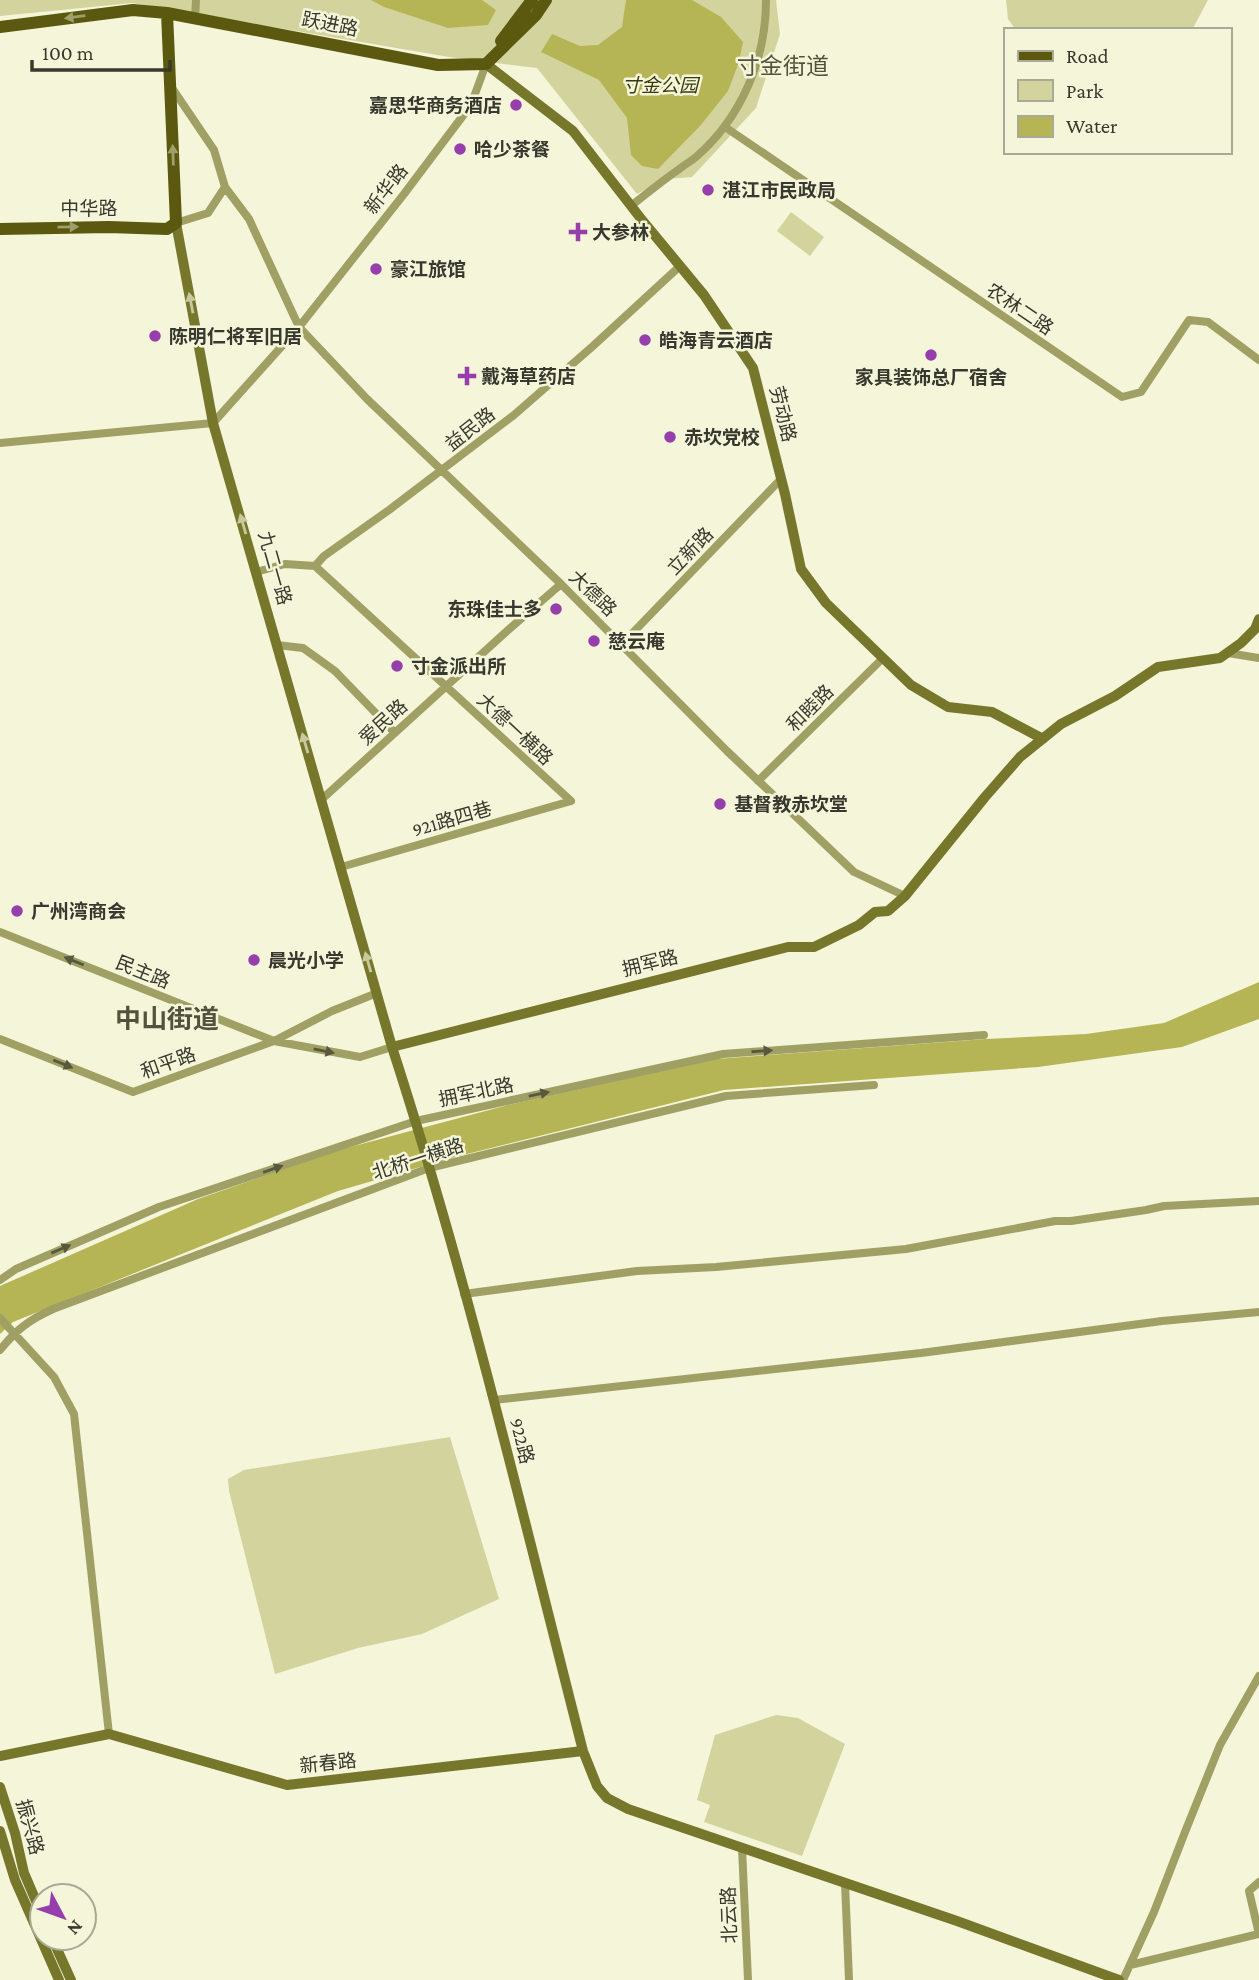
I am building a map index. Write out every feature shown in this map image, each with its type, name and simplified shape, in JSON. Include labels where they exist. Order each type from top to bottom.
[{"type":"main road","points":[[486,64],[532,0]]},
{"type":"main road","points":[[486,64],[536,15],[546,0]]},
{"type":"main road","name":"跃进路","points":[[0,27],[119,6],[438,65],[486,64]]},
{"type":"main road","name":"九二一路","points":[[167,13],[176,223]]},
{"type":"main road","name":"中华路","points":[[0,229],[167,229],[176,223]]},
{"type":"street","points":[[195,18],[196,0]]},
{"type":"street","points":[[631,206],[695,159],[725,127],[743,96],[759,58],[766,0]]},
{"type":"street","name":"劳动路","points":[[486,64],[573,131],[704,295],[752,368],[801,569],[827,604],[912,685],[948,708],[992,712],[1043,739]]},
{"type":"street","name":"新华路","points":[[213,422],[299,327],[471,105],[486,64]]},
{"type":"street","points":[[170,84],[214,150],[225,187],[208,213],[176,223]]},
{"type":"street","name":"农林二路","points":[[725,127],[1122,397],[1141,391],[1189,320],[1208,322],[1259,360]]},
{"type":"street","name":"大德路","points":[[225,187],[249,219],[299,327],[366,398],[561,584],[853,872],[905,896]]},
{"type":"street","name":"九二一路","points":[[176,223],[213,422],[392,1046],[416,1121]]},
{"type":"street","name":"益民路","points":[[315,566],[324,556],[513,415],[680,266]]},
{"type":"street","points":[[0,443],[213,422]]},
{"type":"street","name":"立新路","points":[[622,644],[781,479]]},
{"type":"street","points":[[256,572],[285,564],[315,566]]},
{"type":"street","name":"大德一横路","points":[[315,566],[571,801]]},
{"type":"street","name":"爱民路","points":[[321,800],[561,584]]},
{"type":"street","points":[[905,896],[1020,757],[1061,724],[1115,696],[1158,667],[1220,658],[1255,629],[1259,619]]},
{"type":"street","points":[[277,645],[303,648],[335,671],[395,733]]},
{"type":"street","points":[[1228,653],[1259,658]]},
{"type":"street","name":"和睦路","points":[[758,781],[883,658]]},
{"type":"street","name":"921路四巷","points":[[341,867],[571,801]]},
{"type":"street","name":"拥军路","points":[[392,1046],[788,947],[814,947],[859,925],[875,912],[888,911],[905,896]]},
{"type":"street","name":"民主路","points":[[0,932],[274,1041]]},
{"type":"street","name":"和平路","points":[[0,1039],[133,1093],[274,1041],[331,1011],[377,993]]},
{"type":"street","name":"拥军北路","points":[[0,1280],[16,1269],[159,1207],[416,1121],[723,1054],[984,1035]]},
{"type":"street","points":[[274,1041],[360,1057],[392,1046]]},
{"type":"street","name":"北桥一横路","points":[[0,1350],[13,1333],[32,1319],[53,1310],[429,1168],[726,1096],[874,1085]]},
{"type":"street","name":"922路","points":[[416,1121],[494,1401],[583,1751],[597,1786],[607,1798],[628,1809],[1121,1980]]},
{"type":"street","points":[[464,1294],[637,1271],[716,1267],[906,1249],[1055,1221],[1071,1221],[1164,1206],[1259,1201]]},
{"type":"street","points":[[494,1401],[921,1353],[1163,1321],[1259,1312]]},
{"type":"street","points":[[0,1318],[54,1377],[74,1414],[109,1734]]},
{"type":"street","points":[[1121,1980],[1154,1913],[1220,1745],[1259,1676]]},
{"type":"street","name":"新春路","points":[[0,1756],[109,1734],[287,1785],[583,1751]]},
{"type":"street","name":"振兴路","points":[[0,1787],[28,1882]]},
{"type":"street","name":"振兴路","points":[[0,1831],[15,1880],[59,1980]]},
{"type":"street","name":"北云路","points":[[742,1848],[748,1980]]},
{"type":"street","points":[[1130,1965],[1259,1934],[1249,1891],[1259,1882]]},
{"type":"street","points":[[845,1883],[849,1980]]},
{"type":"street","points":[[58,1952],[71,1980]]},
{"type":"green space","name":"寸金公园","points":[[0,0],[776,0],[780,34],[756,108],[692,177],[666,179],[637,194],[537,68],[449,57],[132,3],[0,16]]},
{"type":"green space","points":[[1006,0],[1208,0],[1193,28],[1015,28],[1008,19]]},
{"type":"green space","points":[[791,212],[824,237],[810,256],[777,231]]},
{"type":"green space","points":[[450,1437],[499,1599],[422,1634],[358,1648],[275,1674],[228,1479],[244,1470]]},
{"type":"green space","points":[[776,1715],[798,1718],[845,1744],[802,1856],[704,1822],[710,1805],[697,1800],[715,1735]]},
{"type":"water","points":[[371,0],[482,0],[496,10],[488,25],[448,28],[384,7]]},
{"type":"water","points":[[626,0],[692,0],[721,17],[743,42],[728,91],[700,126],[658,169],[642,166],[631,155],[627,118],[599,80],[541,52],[552,34],[580,46],[598,45],[622,27]]},
{"type":"water","points":[[1259,982],[1259,1019],[1182,1047],[1038,1067],[724,1090],[451,1158],[338,1191],[13,1322],[0,1334],[0,1286],[198,1199],[339,1150],[508,1105],[715,1059],[1086,1034],[1164,1023]]},
{"type":"place","name":"嘉思华商务酒店","points":[[516,105]]},
{"type":"place","name":"哈少茶餐","points":[[460,149]]},
{"type":"place","name":"湛江市民政局","points":[[708,190]]},
{"type":"place","name":"大参林","points":[[578,232]]},
{"type":"place","name":"豪江旅馆","points":[[376,269]]},
{"type":"place","name":"陈明仁将军旧居","points":[[155,336]]},
{"type":"place","name":"皓海青云酒店","points":[[645,340]]},
{"type":"place","name":"家具装饰总厂宿舍","points":[[931,355]]},
{"type":"place","name":"戴海草药店","points":[[467,376]]},
{"type":"place","name":"赤坎党校","points":[[670,437]]},
{"type":"place","name":"东珠佳士多","points":[[556,609]]},
{"type":"place","name":"慈云庵","points":[[594,641]]},
{"type":"place","name":"寸金派出所","points":[[397,666]]},
{"type":"place","name":"基督教赤坎堂","points":[[720,804]]},
{"type":"place","name":"广州湾商会","points":[[17,911]]},
{"type":"place","name":"晨光小学","points":[[254,960]]},
{"type":"district","name":"寸金街道","points":[[783,66]]},
{"type":"district","name":"中山街道","points":[[167,1019]]}]
